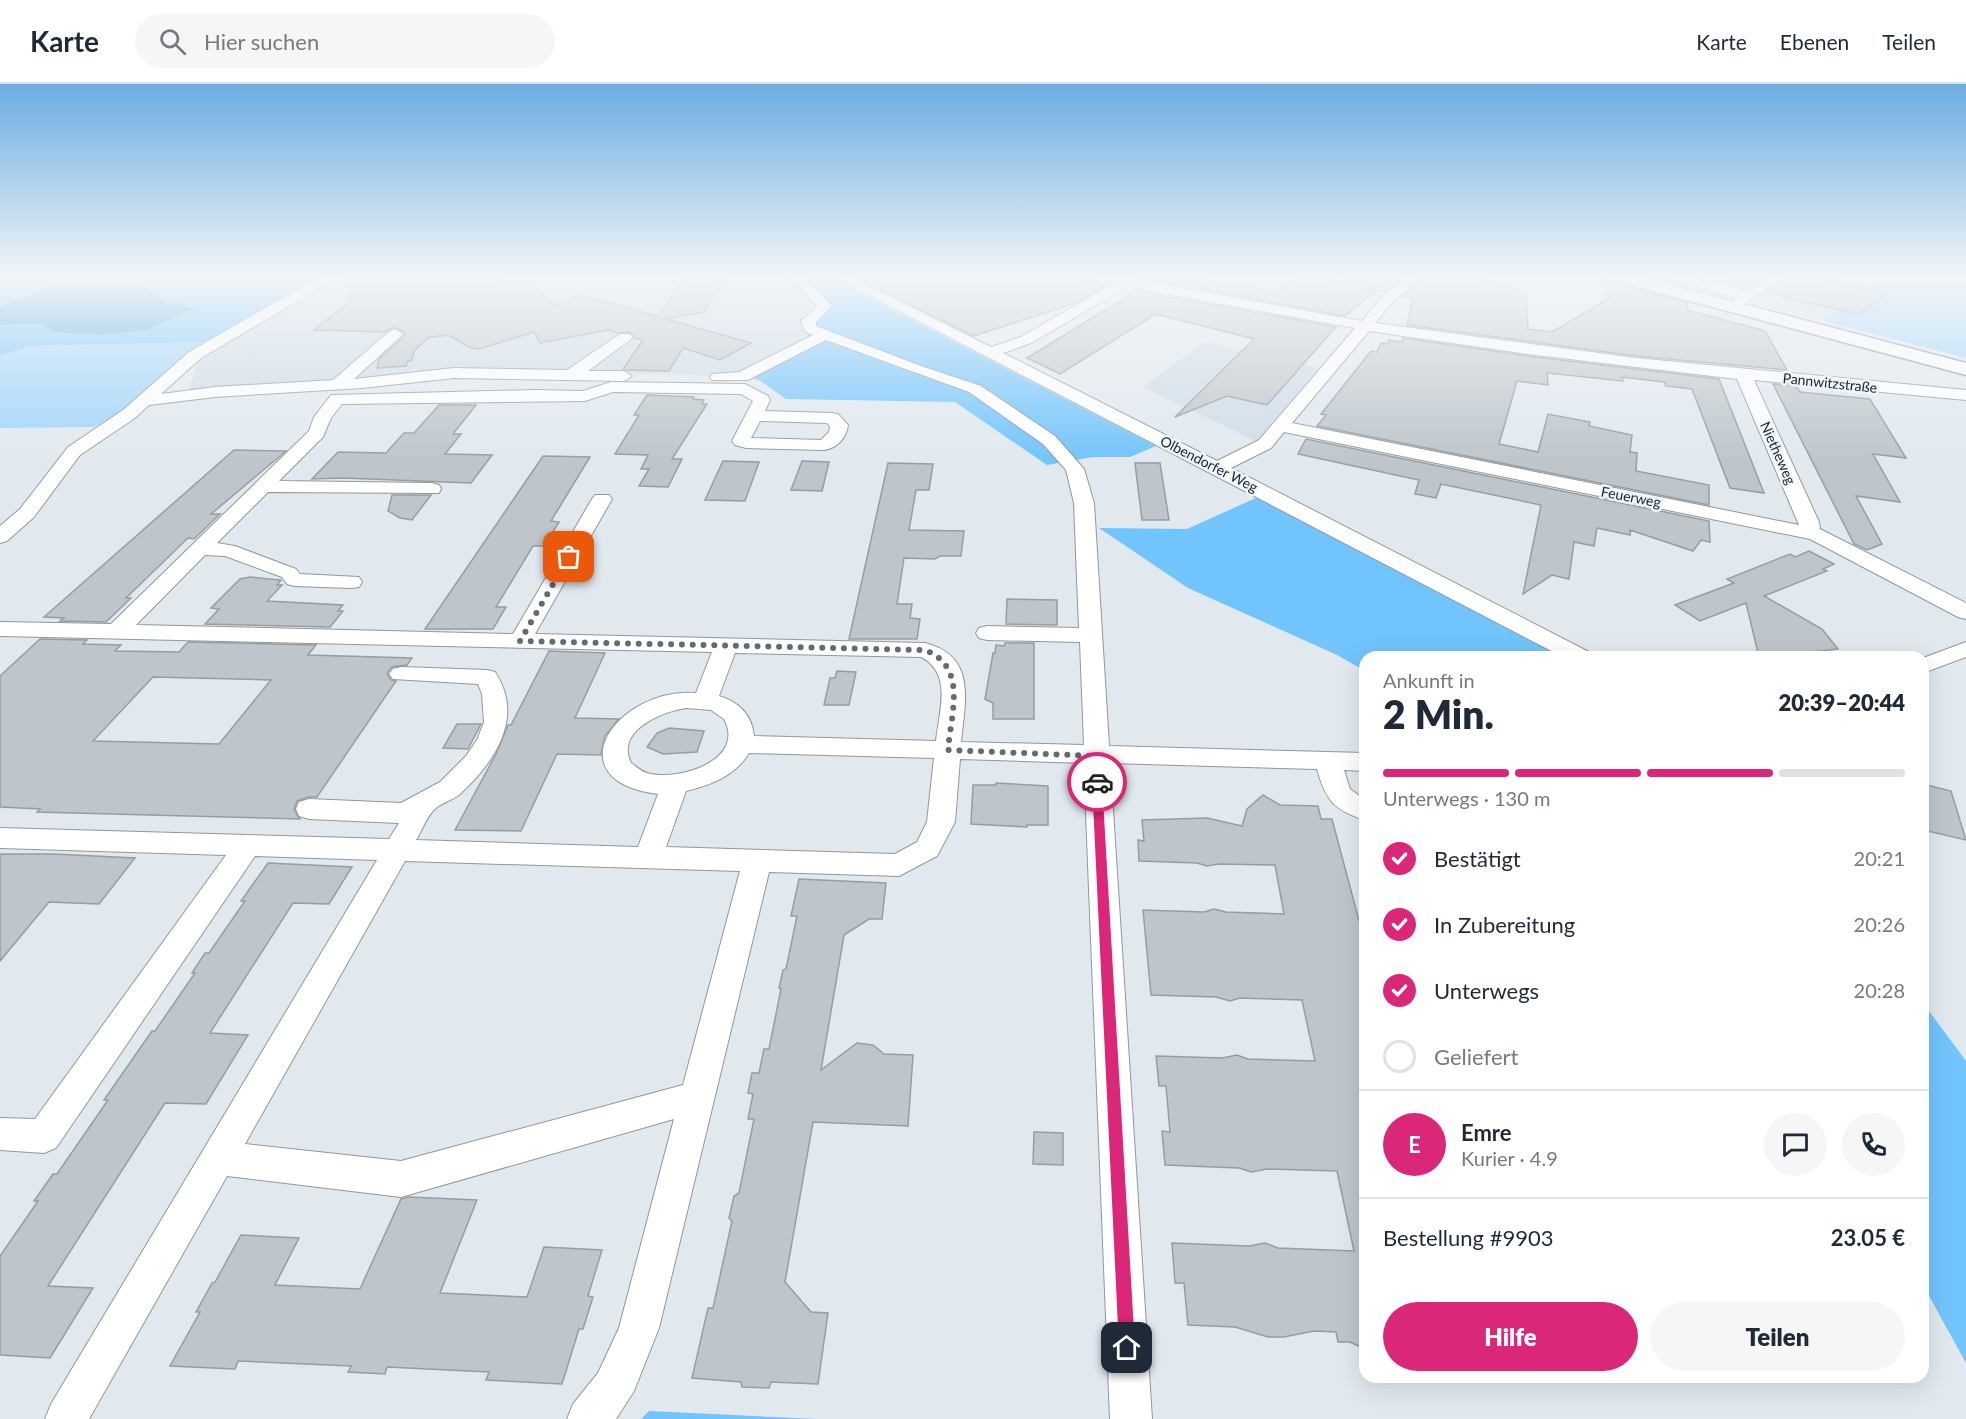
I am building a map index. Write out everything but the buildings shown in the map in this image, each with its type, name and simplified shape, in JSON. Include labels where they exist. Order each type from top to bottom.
[{"type":"main road","points":[[1860,337],[1966,369]]},
{"type":"street","points":[[0,537],[27,513],[74,451],[129,414],[195,355],[225,337]]},
{"type":"street","points":[[339,384],[391,337]]},
{"type":"street","points":[[571,375],[625,337]]},
{"type":"street","points":[[143,401],[215,392],[339,384],[454,373],[742,377],[818,337]]},
{"type":"street","points":[[833,337],[975,389],[1049,440],[1075,469],[1081,485],[1084,503],[1131,1419]]},
{"type":"street","name":"Olbendorfer Weg","points":[[959,337],[1569,651]]},
{"type":"street","points":[[990,353],[1031,337]]},
{"type":"street","points":[[1217,468],[1265,444],[1355,337]]},
{"type":"street","name":"Pannwitzstraße","points":[[1449,337],[1563,354],[1966,395]]},
{"type":"street","name":"Nietheweg","points":[[1743,374],[1809,522],[1810,533]]},
{"type":"street","points":[[117,631],[317,432],[323,417],[337,399],[585,396],[611,387],[745,389],[762,400],[753,417],[741,441],[825,445],[838,434],[839,425],[832,418],[753,417]]},
{"type":"street","name":"Feuerweg","points":[[1281,426],[1810,533],[1966,612]]},
{"type":"street","points":[[264,486],[432,489]]},
{"type":"street","points":[[520,641],[602,499]]},
{"type":"street","points":[[200,549],[228,550],[289,573],[294,580],[351,582]]},
{"type":"street","points":[[0,629],[925,650],[938,655],[947,664],[954,685],[941,822],[927,849],[899,865],[0,838]]},
{"type":"street","points":[[987,633],[1090,635]]},
{"type":"street","points":[[705,701],[726,645]]},
{"type":"street","points":[[1929,664],[1966,649]]},
{"type":"street","points":[[309,809],[405,813],[449,789],[480,755],[489,741],[496,722],[494,694],[488,677],[401,674]]},
{"type":"street","points":[[686,700],[705,701],[720,705],[732,712],[740,721],[743,732],[741,744],[732,758],[717,771],[697,780],[675,784],[654,784],[636,779],[623,770],[616,759],[615,745],[621,732],[648,710],[667,703],[686,700]]},
{"type":"street","points":[[741,744],[1359,762]]},
{"type":"street","points":[[1328,761],[1338,794],[1345,803],[1359,808]]},
{"type":"street","points":[[648,858],[675,784]]},
{"type":"street","points":[[66,1419],[424,802]]},
{"type":"street","points":[[0,1134],[44,1136],[248,845]]},
{"type":"street","points":[[588,1419],[599,1409],[627,1362],[639,1328],[756,861]]},
{"type":"street","points":[[217,1158],[401,1179],[697,1097]]},
{"type":"shaded area","points":[[0,337],[214,337],[205,342],[31,346],[0,356]]},
{"type":"shaded area","points":[[214,337],[810,337],[741,376],[458,370],[357,380],[189,389],[205,342]]},
{"type":"shaded area","points":[[946,337],[1156,446],[1130,457],[1093,457],[1047,465],[955,402],[786,399],[759,380],[741,376],[809,338]]},
{"type":"shaded area","points":[[1886,337],[1966,337],[1966,358]]},
{"type":"shaded area","points":[[205,342],[120,416],[93,427],[0,428],[0,356],[31,346]]},
{"type":"shaded area","points":[[1204,342],[1319,368],[1256,441],[1143,387]]},
{"type":"shaded area","points":[[1256,498],[1553,651],[1359,651],[1359,668],[1337,655],[1188,588],[1099,528],[1187,529]]},
{"type":"shaded area","points":[[1929,1011],[1966,1061],[1966,1363],[1929,1296]]},
{"type":"shaded area","points":[[649,1411],[817,1419],[641,1419]]},
{"type":"way so far","points":[[569,557],[520,641],[925,650],[938,655],[947,664],[952,674],[954,685],[948,750],[1096,756],[1097,782]]},
{"type":"route","points":[[1097,782],[1127,1348]]}]
